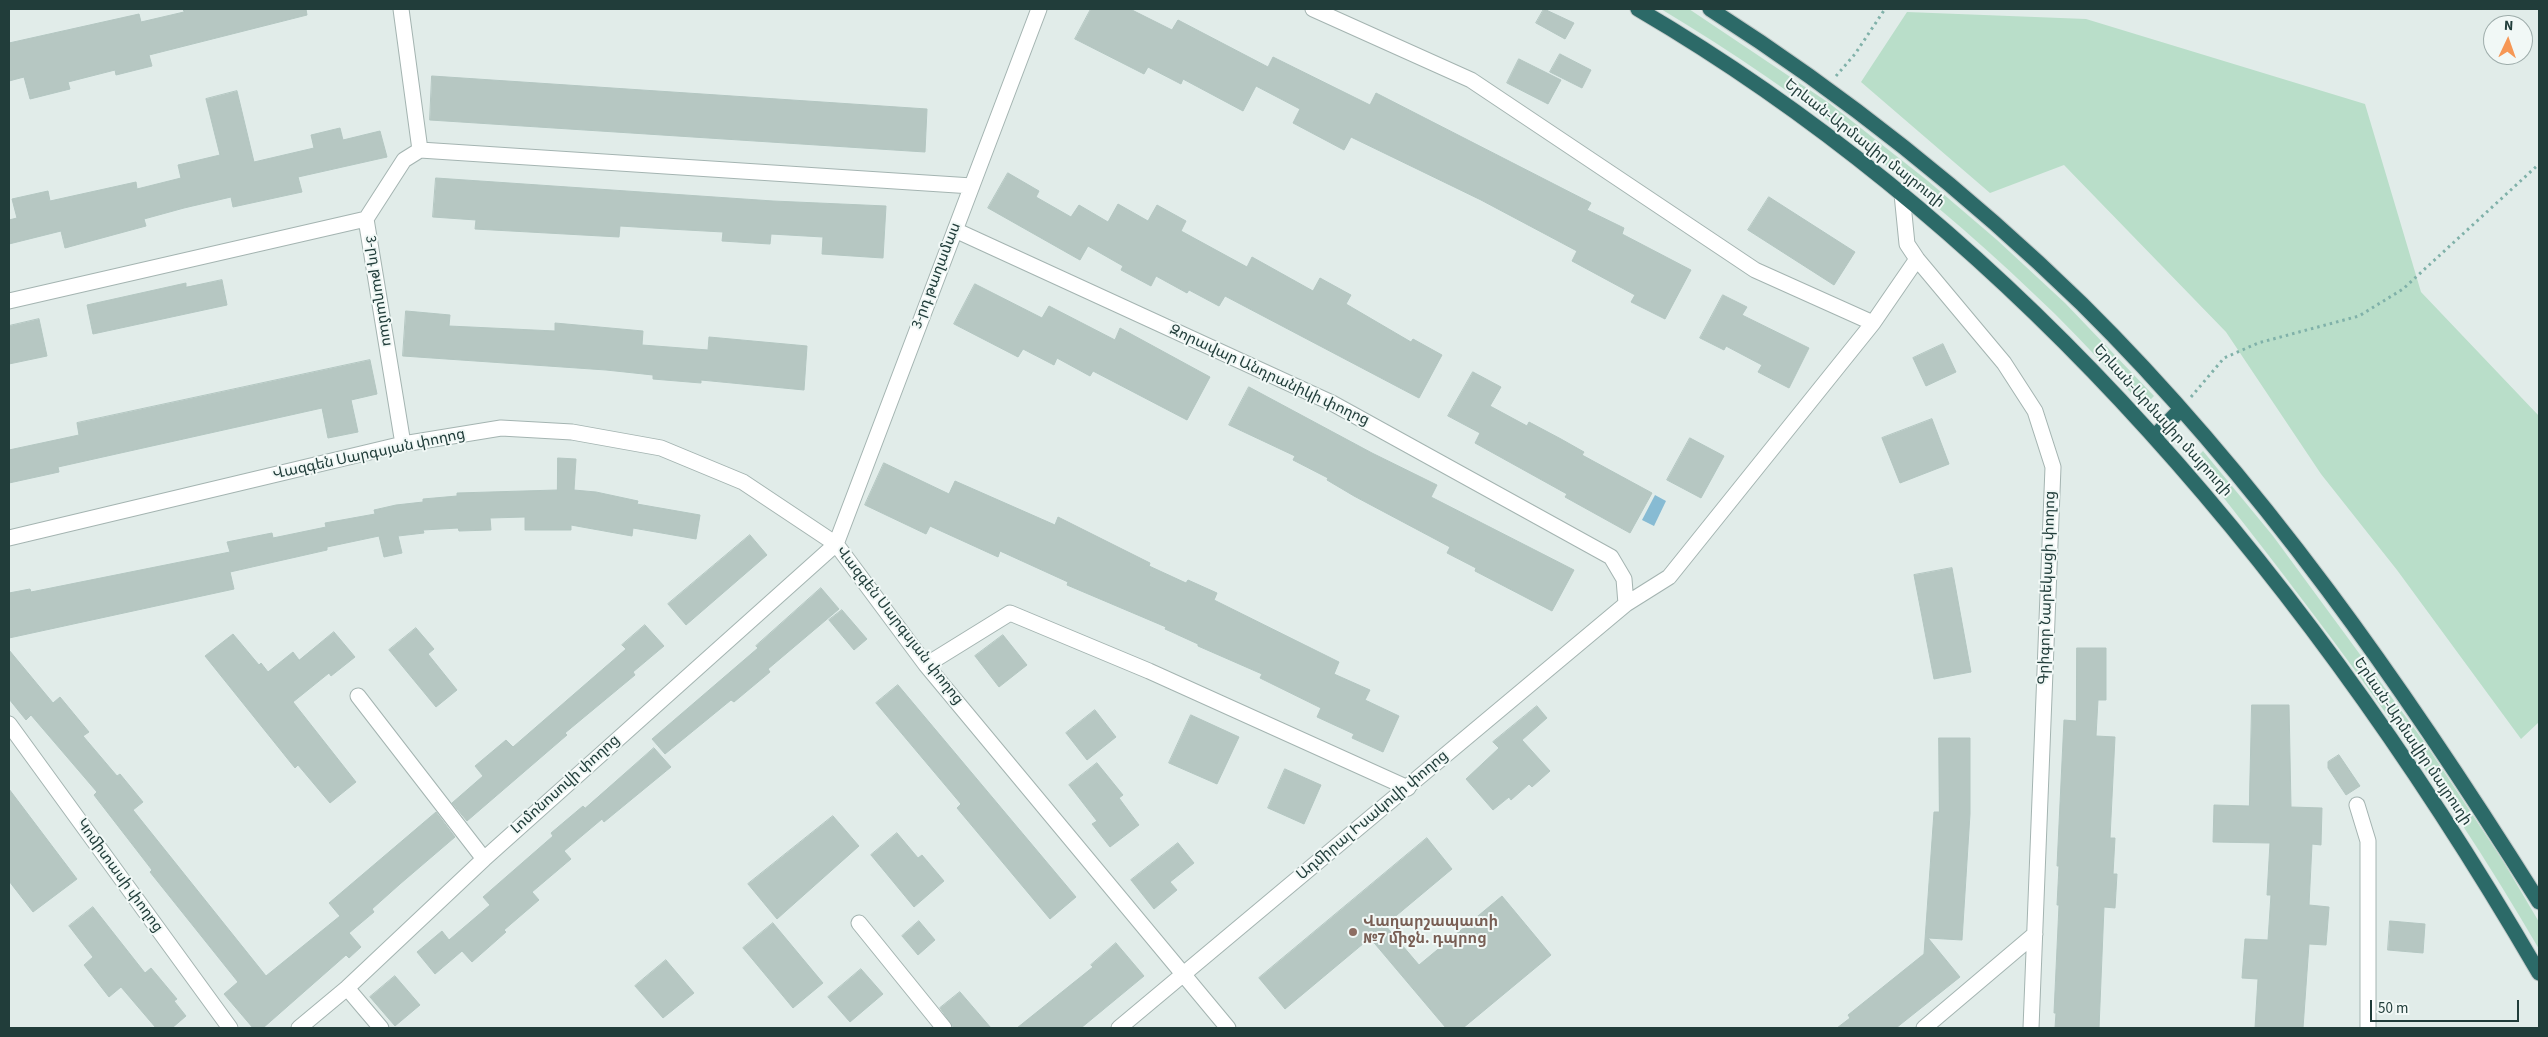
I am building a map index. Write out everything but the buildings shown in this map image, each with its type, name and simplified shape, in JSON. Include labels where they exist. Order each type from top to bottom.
[{"type":"highway","name":"Երևան-Արմավիր մայրուղի","points":[[1638,9],[1769,91],[1902,194],[2023,299],[2155,436],[2235,530],[2326,649],[2448,825],[2539,973]]},
{"type":"highway","name":"Երևան-Արմավիր մայրուղի","points":[[1710,9],[1825,88],[1982,212],[2082,305],[2181,409],[2262,507],[2402,692],[2468,788],[2539,902]]},
{"type":"highway","points":[[2155,436],[2181,409]]},
{"type":"street","points":[[401,9],[420,150],[972,186]]},
{"type":"street","name":"3-րդ թաղամաս","points":[[836,544],[1039,9]]},
{"type":"street","points":[[1312,9],[1471,80],[1755,270],[1873,323]]},
{"type":"street","name":"3-րդ թաղամաս","points":[[403,444],[366,219],[404,160],[420,150]]},
{"type":"street","name":"Գրիգոր Նարեկացի փողոց","points":[[1902,194],[1907,244],[2004,363],[2035,411],[2053,467],[2031,1028]]},
{"type":"street","points":[[9,301],[366,219]]},
{"type":"street","name":"Զորավար Անդրանիկի փողոց","points":[[955,230],[1332,403],[1611,557],[1624,579],[1626,604]]},
{"type":"street","name":"Ադմիրալ Իսակովի փողոց","points":[[1119,1028],[1626,604],[1669,577],[1873,323],[1918,259]]},
{"type":"street","name":"Վազգեն Սարգսյան փողոց","points":[[9,538],[403,444],[501,428],[572,432],[661,448],[744,482],[836,544],[926,665],[1228,1028]]},
{"type":"street","name":"Լոմոնոսովի փողոց","points":[[299,1028],[347,988],[484,859],[836,544]]},
{"type":"street","points":[[926,665],[1010,613],[1150,671],[1408,788]]},
{"type":"street","points":[[358,696],[484,859]]},
{"type":"street","name":"Կոմիտասի փողոց","points":[[9,724],[230,1028]]},
{"type":"street","points":[[2357,806],[2368,841],[2368,1028]]},
{"type":"street","points":[[859,923],[944,1028]]},
{"type":"street","points":[[1924,1028],[2035,934]]},
{"type":"street","points":[[347,988],[381,1028]]},
{"type":"path","points":[[1825,88],[1855,54],[1885,9]]},
{"type":"path","points":[[2181,409],[2224,358],[2258,342],[2359,316],[2404,289],[2539,164]]},
{"type":"green space","points":[[1661,9],[1689,9],[1829,103],[1928,181],[1997,240],[2065,303],[2154,396],[2144,406],[2055,314],[2010,271],[1963,229],[1867,150],[1766,76]]},
{"type":"green space","points":[[1907,12],[2086,19],[2365,104],[2421,292],[2539,416],[2539,722],[2521,739],[2397,570],[2321,474],[2226,332],[2064,165],[1990,193],[1861,82]]},
{"type":"green space","points":[[2203,451],[2273,536],[2425,743],[2503,861],[2539,922],[2539,949],[2501,885],[2376,698],[2194,460]]},
{"type":"water","points":[[1655,495],[1666,501],[1654,526],[1642,520]]},
{"type":"place","name":"Վաղարշապատի №7 միջն. դպրոց","points":[[1353,932]]}]
